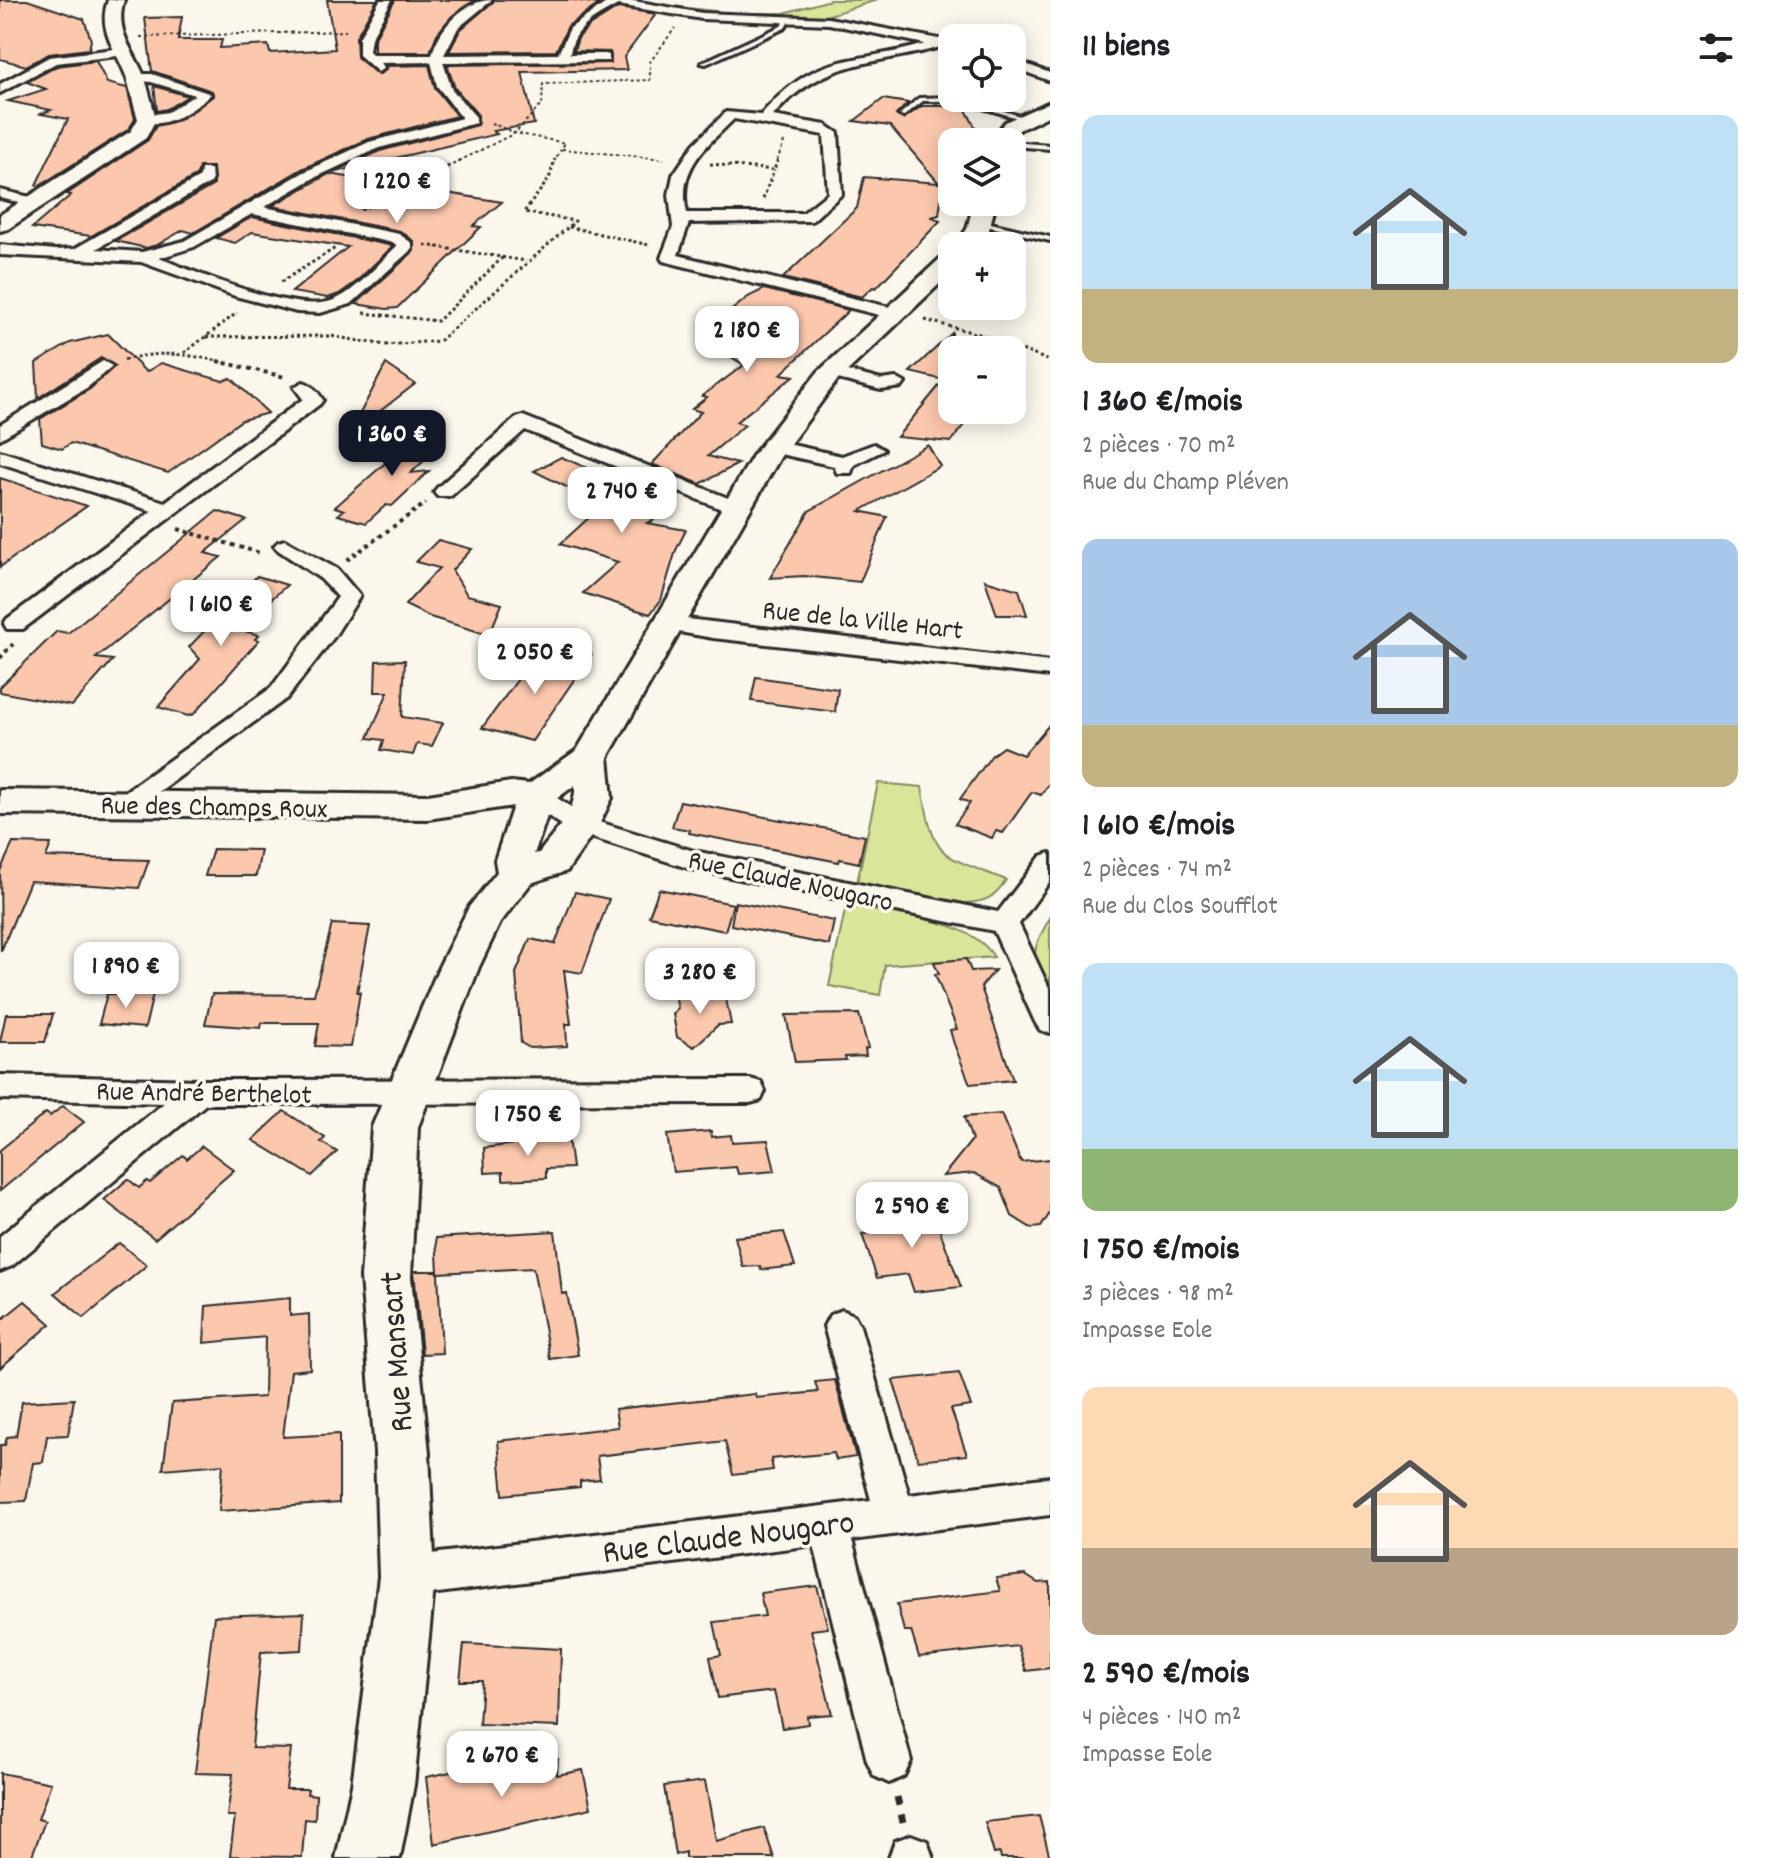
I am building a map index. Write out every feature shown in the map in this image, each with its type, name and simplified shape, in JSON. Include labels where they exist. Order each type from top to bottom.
[{"type":"street","points":[[0,224],[139,134],[147,119],[135,77],[119,46],[109,13],[116,0]]},
{"type":"street","points":[[386,0],[370,30],[363,52],[373,63],[436,58],[605,58]]},
{"type":"street","points":[[143,257],[189,244],[309,175],[374,145],[471,120],[443,86],[436,58],[447,30],[486,0]]},
{"type":"street","points":[[563,58],[566,41],[579,25],[613,1],[702,16],[829,21],[938,42]]},
{"type":"street","points":[[0,89],[53,60],[119,46]]},
{"type":"street","points":[[764,119],[782,96],[816,71],[846,61],[938,46]]},
{"type":"street","points":[[1026,68],[1050,77]]},
{"type":"street","points":[[0,70],[27,72]]},
{"type":"street","points":[[135,77],[152,78],[205,94],[172,116],[147,119]]},
{"type":"street","points":[[1010,128],[1023,118],[1050,108]]},
{"type":"street","points":[[682,218],[807,218],[835,194],[831,133],[821,128],[731,115],[699,147],[677,185],[677,207],[682,218],[680,234],[669,258],[896,313]]},
{"type":"street","points":[[78,253],[207,179],[206,172]]},
{"type":"street","points":[[0,194],[34,202]]},
{"type":"street","points":[[0,250],[143,257],[253,298],[332,307],[339,305],[406,246],[405,242],[250,209]]},
{"type":"street","name":"Rue Mansart","points":[[368,1858],[383,1785],[407,1577],[402,1453],[386,1277],[395,1127],[459,967],[525,832],[590,757],[774,447],[832,372],[938,273]]},
{"type":"street","points":[[0,433],[82,383],[103,366]]},
{"type":"street","points":[[832,372],[889,386]]},
{"type":"street","points":[[15,624],[314,400],[303,387]]},
{"type":"street","points":[[444,492],[523,422],[736,508]]},
{"type":"street","points":[[774,447],[844,466],[874,450]]},
{"type":"street","points":[[0,457],[158,515]]},
{"type":"street","points":[[125,804],[279,693],[326,632],[349,596],[329,574],[274,550]]},
{"type":"street","name":"Rue de la Ville Hart","points":[[670,624],[1050,669]]},
{"type":"street","points":[[525,832],[553,862],[580,825],[594,798],[590,757]]},
{"type":"street","name":"Rue des Champs Roux","points":[[0,802],[428,807],[525,832]]},
{"type":"street","name":"Rue Claude Nougaro","points":[[525,832],[580,825],[691,860],[1005,923]]},
{"type":"street","points":[[1050,862],[1005,923],[1050,1022]]},
{"type":"street","name":"Rue André Berthelot","points":[[0,1087],[199,1092],[750,1091]]},
{"type":"street","points":[[0,1256],[199,1092]]},
{"type":"street","points":[[842,1326],[895,1515]]},
{"type":"street","name":"Rue Claude Nougaro","points":[[407,1577],[1050,1496]]},
{"type":"street","points":[[828,1523],[889,1761]]},
{"type":"lane","points":[[704,63],[783,27],[787,19]]},
{"type":"lane","points":[[902,115],[921,99],[959,99],[1023,118]]},
{"type":"lane","points":[[1026,145],[1050,147]]},
{"type":"lane","points":[[993,216],[1050,239]]},
{"type":"path","points":[[334,226],[515,133],[542,104],[543,84],[650,80],[650,62],[678,23]]},
{"type":"path","points":[[119,46],[370,30]]},
{"type":"path","points":[[206,337],[344,336],[385,345],[439,341],[575,221],[524,212],[549,179],[552,164],[565,143],[515,133],[484,120],[471,120]]},
{"type":"path","points":[[568,226],[672,250]]},
{"type":"path","points":[[184,353],[213,334],[253,298],[362,232]]},
{"type":"path","points":[[405,242],[527,261]]},
{"type":"path","points":[[332,307],[438,321],[503,257]]},
{"type":"path","points":[[896,313],[983,335],[1050,361]]},
{"type":"path","points":[[103,366],[149,353],[184,353],[280,373],[303,387]]},
{"type":"path","points":[[329,574],[444,492]]},
{"type":"path","points":[[158,515],[274,550]]},
{"type":"path","points":[[889,1761],[911,1858]]},
{"type":"green space","points":[[618,0],[731,13],[784,13],[830,0],[877,0],[820,18],[699,13]]},
{"type":"green space","points":[[878,783],[922,787],[931,829],[944,852],[966,865],[1006,880],[997,891],[984,900],[964,903],[857,883]]},
{"type":"green space","points":[[846,906],[948,925],[983,944],[994,957],[885,965],[880,995],[829,986]]},
{"type":"green space","points":[[1050,918],[1050,994],[1035,956],[1038,940]]},
{"type":"building","points":[[0,0],[27,0],[84,19],[91,40],[89,49],[49,54],[26,66],[0,59]]},
{"type":"building","points":[[327,0],[377,0],[356,37],[357,57],[378,75],[386,70],[386,66],[429,65],[435,88],[457,116],[368,139],[302,169],[193,233],[183,230],[146,248],[116,241],[214,185],[213,167],[199,167],[197,175],[91,236],[32,228],[71,195],[67,194],[148,140],[156,126],[179,120],[213,96],[212,91],[152,71],[145,18],[182,17],[178,40],[222,40],[220,48],[268,45],[270,53],[335,49]]},
{"type":"building","points":[[395,0],[476,0],[452,16],[437,34],[430,52],[374,52],[374,39]]},
{"type":"building","points":[[495,0],[574,0],[599,4],[568,26],[556,51],[449,52],[460,30]]},
{"type":"building","points":[[618,8],[656,14],[624,57],[627,70],[522,72],[534,124],[493,131],[497,134],[332,173],[380,151],[478,125],[478,115],[455,88],[447,65],[611,63],[610,52],[574,51],[578,38],[589,26]]},
{"type":"building","points":[[96,61],[107,83],[127,88],[135,119],[129,129],[39,186],[36,185],[68,119],[41,114],[51,110],[8,101],[46,89],[27,82],[57,66]]},
{"type":"building","points":[[154,86],[188,96],[167,109],[157,111]]},
{"type":"building","points":[[883,99],[908,103],[896,115],[903,119],[922,106],[938,106],[938,112],[967,112],[976,128],[938,128],[938,182],[890,126],[854,121]]},
{"type":"building","points":[[329,174],[502,202],[473,226],[481,227],[397,308],[356,304],[414,251],[414,241],[400,231],[272,206]]},
{"type":"building","points":[[864,177],[938,183],[938,215],[932,217],[940,221],[876,288],[873,287],[862,297],[783,278],[857,208]]},
{"type":"building","points":[[252,217],[393,246],[339,294],[328,298],[292,292],[348,247],[252,232],[235,243],[216,238]]},
{"type":"building","points":[[764,289],[849,310],[781,374],[794,376],[736,422],[745,425],[708,456],[738,464],[700,484],[652,464],[701,412],[692,409],[707,397],[702,396],[744,365],[708,342],[717,322],[748,297]]},
{"type":"building","points":[[108,334],[146,372],[161,363],[223,381],[231,378],[268,413],[242,420],[168,473],[71,443],[62,449],[42,443],[40,419],[90,389],[115,366],[101,358],[38,398],[36,363],[70,343]]},
{"type":"building","points":[[938,346],[938,379],[910,372]]},
{"type":"building","points":[[386,364],[415,384],[348,436]]},
{"type":"building","points":[[938,387],[938,424],[964,424],[951,442],[897,437]]},
{"type":"building","points":[[431,423],[446,440],[411,473],[429,471],[392,506],[386,505],[366,523],[338,515],[344,510],[335,507]]},
{"type":"building","points":[[928,445],[940,466],[860,511],[887,517],[860,582],[804,576],[770,578],[809,511]]},
{"type":"building","points":[[561,457],[632,487],[639,479],[679,495],[643,515],[658,517],[647,523],[686,530],[676,550],[661,600],[650,614],[583,593],[618,562],[560,544],[603,505],[534,471]]},
{"type":"building","points":[[0,478],[87,506],[0,567]]},
{"type":"building","points":[[217,511],[246,520],[205,553],[221,557],[96,658],[113,660],[72,706],[0,692],[0,687],[57,631],[68,633]]},
{"type":"building","points":[[438,540],[472,549],[452,570],[467,595],[502,604],[489,635],[430,617],[405,605],[439,568],[416,562]]},
{"type":"building","points":[[257,576],[287,585],[238,629],[259,635],[255,639],[259,640],[194,714],[188,716],[158,707],[200,659],[189,647]]},
{"type":"building","points":[[985,580],[1019,590],[1027,615],[997,615]]},
{"type":"building","points":[[591,655],[532,741],[482,728],[535,656]]},
{"type":"building","points":[[405,660],[402,717],[443,723],[432,746],[417,744],[413,755],[381,750],[384,740],[368,738],[388,692],[375,692],[376,661]]},
{"type":"building","points":[[756,677],[838,689],[835,712],[751,701]]},
{"type":"building","points":[[1050,724],[1050,782],[1041,795],[1032,792],[1003,833],[996,831],[992,838],[955,824],[970,803],[960,799],[992,755],[1003,747],[1023,755]]},
{"type":"building","points":[[680,801],[865,836],[859,863],[840,859],[839,862],[689,833],[690,830],[672,827]]},
{"type":"building","points":[[13,843],[51,844],[46,857],[149,860],[139,888],[30,881],[1,951],[0,871]]},
{"type":"building","points":[[213,849],[261,850],[256,876],[205,876]]},
{"type":"building","points":[[659,889],[733,904],[725,931],[649,916]]},
{"type":"building","points":[[575,892],[609,899],[582,973],[564,970],[571,1024],[566,1024],[567,1046],[530,1048],[521,1043],[516,973],[530,939],[555,944]]},
{"type":"building","points":[[735,902],[834,921],[829,945],[731,925]]},
{"type":"building","points":[[332,924],[370,926],[357,992],[360,992],[351,1047],[315,1046],[319,1023],[262,1023],[261,1028],[205,1024],[212,994],[314,995]]},
{"type":"building","points":[[966,959],[971,971],[995,970],[981,987],[1013,1080],[970,1084],[954,1044],[950,1030],[957,1029],[935,974],[939,974],[934,962]]},
{"type":"building","points":[[107,994],[153,994],[145,1028],[99,1024]]},
{"type":"building","points":[[725,994],[731,1024],[718,1025],[694,1047],[677,1037],[673,1014],[678,1009],[675,996]]},
{"type":"building","points":[[6,1014],[53,1014],[45,1042],[0,1042]]},
{"type":"building","points":[[859,1014],[868,1048],[865,1049],[866,1056],[795,1062],[786,1015]]},
{"type":"building","points":[[63,1106],[84,1122],[0,1191],[0,1150],[46,1113],[50,1116]]},
{"type":"building","points":[[284,1111],[325,1138],[321,1142],[337,1152],[312,1176],[253,1140]]},
{"type":"building","points":[[1001,1114],[1021,1162],[1050,1159],[1050,1213],[1041,1227],[1031,1228],[1012,1216],[1001,1188],[974,1173],[943,1176],[972,1140],[964,1117]]},
{"type":"building","points":[[711,1131],[712,1137],[731,1135],[732,1142],[768,1140],[775,1171],[738,1174],[736,1167],[673,1172],[667,1135]]},
{"type":"building","points":[[568,1137],[572,1168],[546,1169],[546,1178],[503,1180],[503,1172],[485,1173],[484,1148],[523,1143],[522,1140]]},
{"type":"building","points":[[202,1146],[234,1170],[155,1239],[104,1200],[128,1179],[139,1188],[147,1181],[150,1183],[183,1155],[187,1159]]},
{"type":"building","points":[[931,1207],[961,1287],[914,1292],[908,1274],[877,1278],[862,1234],[879,1232],[873,1214]]},
{"type":"building","points":[[555,1231],[562,1294],[567,1293],[578,1355],[550,1359],[533,1268],[438,1273],[442,1353],[422,1354],[414,1271],[438,1271],[436,1238]]},
{"type":"building","points":[[784,1232],[795,1266],[761,1270],[760,1266],[743,1267],[735,1237]]},
{"type":"building","points":[[119,1243],[147,1265],[84,1318],[55,1293]]},
{"type":"building","points":[[290,1298],[290,1316],[309,1314],[310,1369],[291,1371],[283,1437],[339,1434],[339,1503],[219,1511],[223,1464],[163,1469],[172,1403],[264,1397],[265,1337],[204,1343],[206,1306]]},
{"type":"building","points":[[25,1301],[51,1324],[0,1368],[0,1321]]},
{"type":"building","points":[[959,1373],[971,1406],[951,1409],[967,1455],[918,1460],[893,1380]]},
{"type":"building","points":[[835,1380],[856,1457],[836,1460],[834,1453],[771,1459],[773,1470],[733,1475],[725,1441],[597,1456],[600,1479],[580,1481],[580,1487],[503,1495],[498,1441],[618,1427],[615,1409],[755,1394],[756,1398],[818,1392],[815,1382]]},
{"type":"building","points":[[74,1399],[68,1435],[47,1436],[43,1462],[33,1463],[26,1501],[0,1502],[0,1445],[5,1445],[7,1437],[16,1436],[22,1402]]},
{"type":"building","points":[[1025,1575],[1038,1583],[1050,1582],[1050,1668],[1026,1671],[1018,1646],[919,1657],[911,1631],[904,1631],[897,1604],[1000,1591],[996,1578]]},
{"type":"building","points":[[817,1586],[828,1628],[811,1630],[832,1714],[807,1716],[808,1724],[782,1728],[774,1691],[718,1698],[710,1657],[721,1655],[714,1622],[765,1616],[760,1593]]},
{"type":"building","points":[[304,1613],[302,1650],[261,1652],[252,1748],[291,1749],[286,1789],[308,1789],[307,1794],[316,1795],[315,1820],[305,1819],[302,1857],[230,1856],[235,1816],[227,1816],[233,1774],[195,1773],[214,1616]]},
{"type":"building","points":[[464,1644],[561,1649],[559,1727],[479,1724],[482,1681],[460,1681]]},
{"type":"building","points":[[558,1759],[557,1775],[583,1770],[591,1808],[434,1844],[426,1777],[465,1769],[467,1778]]},
{"type":"building","points":[[0,1773],[51,1783],[38,1819],[45,1821],[31,1858],[0,1858]]},
{"type":"building","points":[[705,1781],[716,1841],[764,1828],[774,1858],[685,1858],[685,1852],[675,1855],[664,1786]]},
{"type":"building","points":[[1039,1816],[1050,1858],[1001,1858],[1000,1853],[994,1854],[985,1822]]}]
